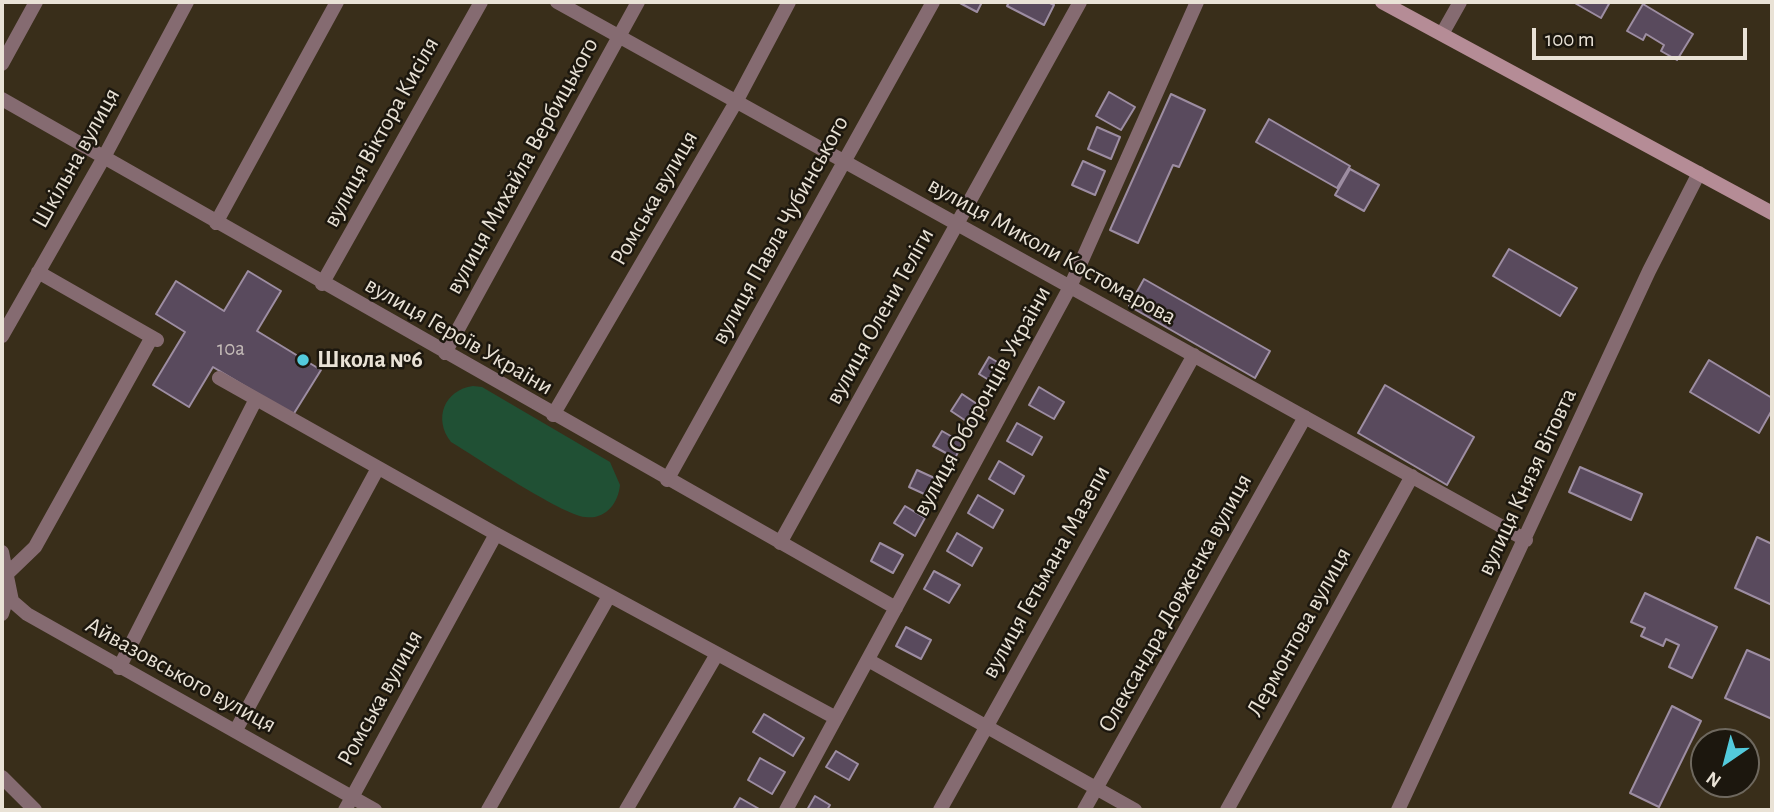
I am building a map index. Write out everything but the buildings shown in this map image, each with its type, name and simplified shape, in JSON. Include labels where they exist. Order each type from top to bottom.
[{"type":"main road","points":[[1382,2],[1772,213]]},
{"type":"street","points":[[2,64],[36,2]]},
{"type":"street","name":"Шкільна вулиця","points":[[2,336],[103,159],[187,2]]},
{"type":"street","points":[[216,223],[337,2]]},
{"type":"street","name":"вулиця Віктора Кисіля","points":[[322,284],[481,2]]},
{"type":"street","name":"вулиця Миколи Костомарова","points":[[557,2],[1526,540]]},
{"type":"street","name":"вулиця Михайла Вербицького","points":[[445,353],[638,2]]},
{"type":"street","name":"Ромська вулиця","points":[[553,415],[736,102],[789,2]]},
{"type":"street","name":"вулиця Павла Чубинського","points":[[667,480],[933,2]]},
{"type":"street","name":"вулиця Олени Теліги","points":[[780,543],[1080,2]]},
{"type":"street","name":"вулиця Оборонців України","points":[[786,810],[1070,287],[1197,2]]},
{"type":"street","points":[[1442,34],[1460,2]]},
{"type":"street","name":"вулиця Героїв України","points":[[2,99],[322,284],[896,608]]},
{"type":"street","name":"вулиця Князя Вітовта","points":[[1398,810],[1649,271],[1699,173]]},
{"type":"street","points":[[9,572],[35,547],[155,339],[38,272]]},
{"type":"street","name":"вулиця Гетьмана Мазепи","points":[[940,810],[1194,355]]},
{"type":"street","points":[[219,378],[496,534],[836,718]]},
{"type":"street","points":[[119,668],[256,399]]},
{"type":"street","name":"Олександра Довженка вулиця","points":[[1084,810],[1305,417]]},
{"type":"street","points":[[236,730],[378,468]]},
{"type":"street","name":"Лермонтова вулиця","points":[[1227,810],[1412,476]]},
{"type":"street","name":"Ромська вулиця","points":[[348,804],[496,534]]},
{"type":"street","points":[[2,552],[9,572],[9,592],[2,614]]},
{"type":"street","name":"Айвазовського вулиця","points":[[9,592],[12,601],[27,614],[119,668],[236,730],[348,804],[374,810]]},
{"type":"street","points":[[488,810],[609,596]]},
{"type":"street","points":[[626,810],[717,654]]},
{"type":"street","points":[[867,660],[1135,810]]},
{"type":"street","points":[[2,777],[35,810]]},
{"type":"green space","points":[[473,386],[482,387],[610,462],[620,485],[609,509],[592,517],[574,514],[539,496],[451,442],[443,424],[444,407],[455,393]]},
{"type":"place","name":"Школа №6","points":[[303,360]]}]
